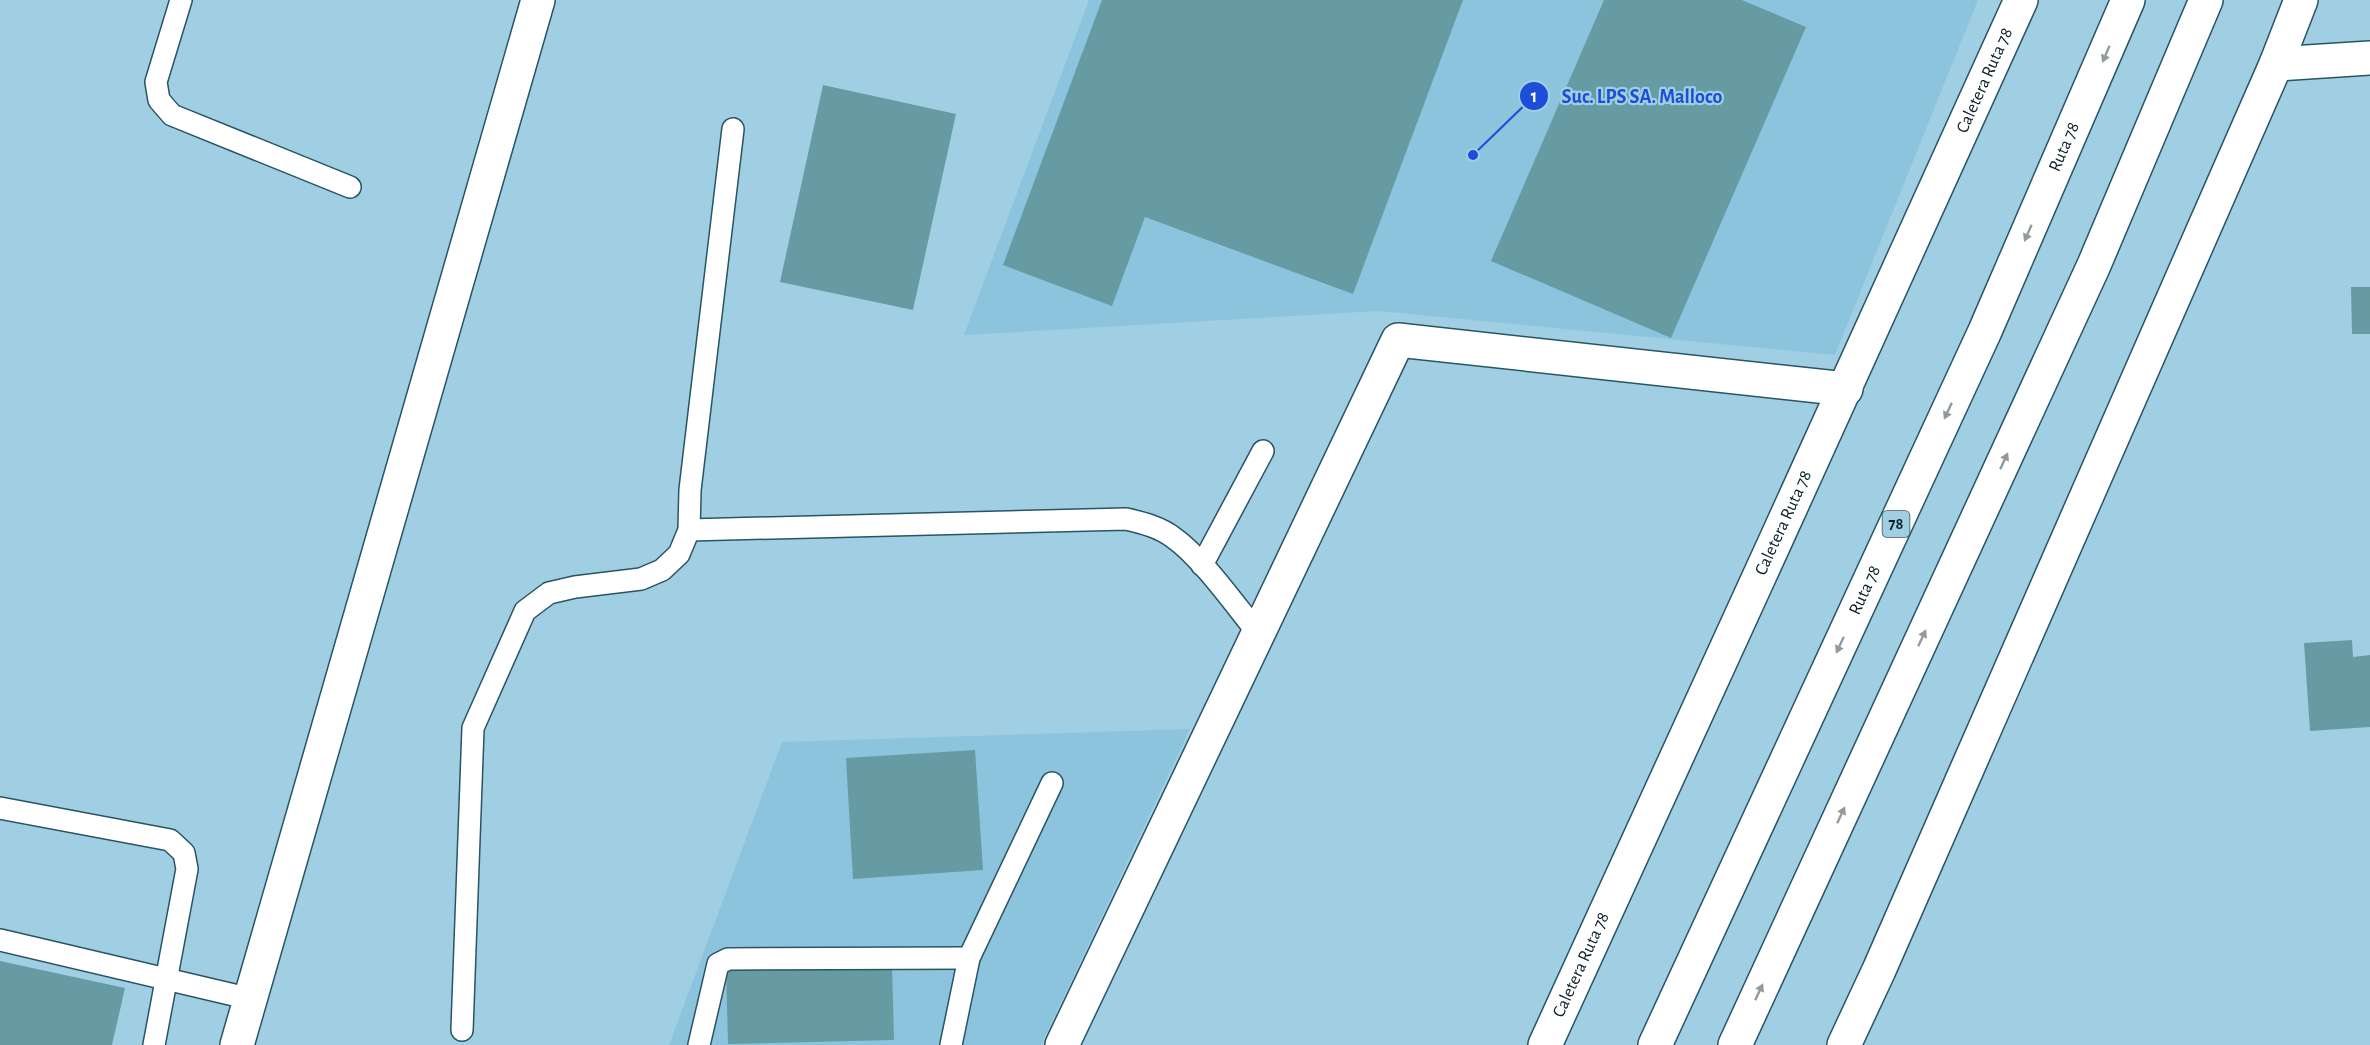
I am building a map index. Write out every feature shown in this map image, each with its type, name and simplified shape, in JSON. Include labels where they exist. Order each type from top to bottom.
[{"type":"main road","points":[[237,1045],[538,0]]},
{"type":"main road","name":"Caletera Ruta 78","points":[[1545,1045],[1846,389],[2020,0]]},
{"type":"main road","name":"Ruta 78","points":[[1655,1045],[1980,342],[2128,0]]},
{"type":"main road","points":[[1735,1045],[2094,265],[2206,0]]},
{"type":"main road","points":[[1844,1045],[1884,959],[2276,64],[2301,0]]},
{"type":"main road","points":[[2276,64],[2370,58]]},
{"type":"main road","points":[[1062,1045],[1398,340],[1846,389]]},
{"type":"lane","points":[[181,0],[156,82],[159,100],[172,115],[350,187]]},
{"type":"lane","points":[[462,1030],[473,728],[525,611],[549,593],[575,587],[641,579],[662,570],[679,554],[689,530],[690,490],[733,129]]},
{"type":"lane","points":[[1202,565],[1263,451]]},
{"type":"lane","points":[[689,530],[1126,519],[1149,524],[1175,538],[1202,565],[1258,633]]},
{"type":"lane","points":[[951,1045],[969,958],[1052,783]]},
{"type":"lane","points":[[0,808],[170,840],[184,853],[187,870],[154,1045]]},
{"type":"lane","points":[[0,940],[251,999]]},
{"type":"lane","points":[[699,1045],[717,964],[728,959],[969,958]]},
{"type":"shaded area","points":[[1089,0],[1978,0],[1835,355],[1379,311],[964,335]]},
{"type":"shaded area","points":[[1190,729],[1041,1045],[669,1045],[782,742]]},
{"type":"building","points":[[1102,0],[1463,0],[1353,294],[1145,217],[1112,306],[1003,265]]},
{"type":"building","points":[[1604,0],[1742,0],[1806,27],[1671,338],[1491,261]]},
{"type":"building","points":[[823,85],[956,114],[913,310],[780,282]]},
{"type":"building","points":[[2351,287],[2370,287],[2370,334],[2352,334]]},
{"type":"building","points":[[2352,640],[2353,657],[2370,655],[2370,727],[2310,731],[2304,643]]},
{"type":"building","points":[[975,750],[983,870],[853,879],[846,758]]},
{"type":"building","points":[[0,961],[125,988],[112,1045],[0,1045]]},
{"type":"building","points":[[892,965],[894,1040],[728,1044],[726,970]]},
{"type":"place","name":"Suc. LPS SA. Malloco","points":[[1473,155]]}]
